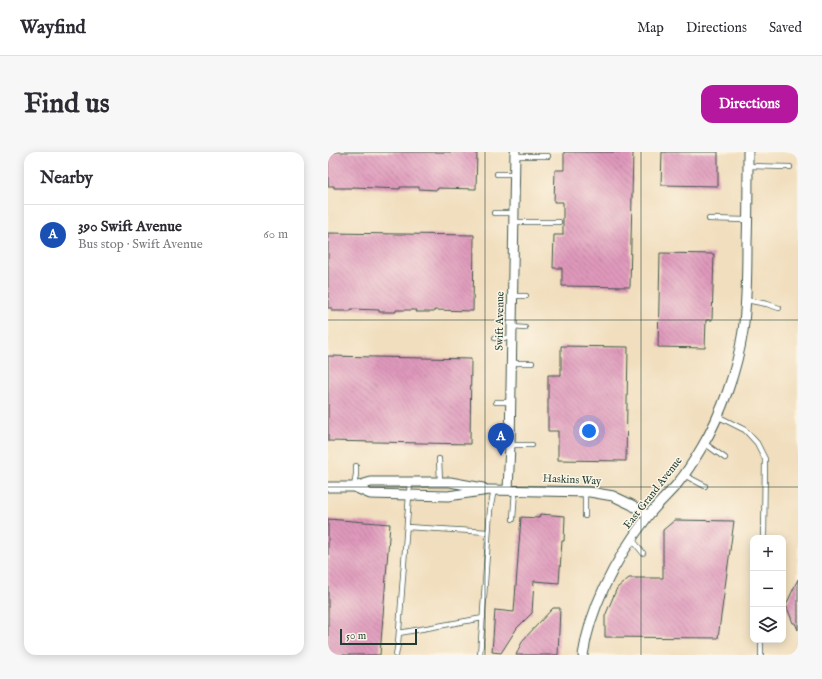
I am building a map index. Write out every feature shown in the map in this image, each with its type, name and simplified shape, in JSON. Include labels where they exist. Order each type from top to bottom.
[{"type":"street","name":"East Grand Avenue","points":[[583,655],[588,631],[600,596],[615,566],[648,516],[684,475],[704,444],[727,391],[739,353],[743,332],[746,300],[748,152]]},
{"type":"street","name":"Swift Avenue","points":[[512,490],[510,445],[515,154]]},
{"type":"street","name":"Haskins Way","points":[[328,487],[354,487],[371,482],[450,482],[491,490]]},
{"type":"street","name":"Haskins Way","points":[[354,487],[370,494],[448,496],[491,490],[601,493],[613,496],[632,505],[648,516]]},
{"type":"lane","points":[[515,154],[548,156]]},
{"type":"lane","points":[[748,166],[790,167]]},
{"type":"lane","points":[[497,174],[515,174]]},
{"type":"lane","points":[[494,213],[514,218],[559,222]]},
{"type":"lane","points":[[709,219],[748,220]]},
{"type":"lane","points":[[513,296],[526,296]]},
{"type":"lane","points":[[746,300],[779,308]]},
{"type":"lane","points":[[512,328],[525,328]]},
{"type":"lane","points":[[495,338],[512,338]]},
{"type":"lane","points":[[512,363],[532,363]]},
{"type":"lane","points":[[496,402],[511,402]]},
{"type":"lane","points":[[717,416],[745,430],[758,443],[765,459],[764,535]]},
{"type":"lane","points":[[704,444],[725,458]]},
{"type":"lane","points":[[510,445],[532,445]]},
{"type":"lane","points":[[440,459],[440,482]]},
{"type":"lane","points":[[354,487],[356,466]]},
{"type":"lane","points":[[684,475],[705,486]]},
{"type":"lane","points":[[396,655],[399,633],[410,482]]},
{"type":"lane","points":[[480,655],[491,490]]},
{"type":"lane","points":[[512,490],[513,519]]},
{"type":"lane","points":[[585,492],[585,516]]},
{"type":"lane","points":[[407,527],[488,532]]},
{"type":"lane","points":[[632,539],[643,553]]},
{"type":"lane","points":[[399,633],[483,618]]},
{"type":"lane","points":[[761,643],[761,655]]},
{"type":"building","points":[[328,152],[477,152],[476,189],[438,188],[437,190],[419,189],[419,187],[400,187],[400,189],[353,187],[334,188],[334,186],[328,186]]},
{"type":"building","points":[[564,152],[633,152],[630,287],[562,286],[562,268],[553,268],[554,235],[563,235],[563,202],[554,202],[555,170],[564,170]]},
{"type":"building","points":[[662,152],[718,152],[718,186],[661,185]]},
{"type":"building","points":[[328,233],[474,235],[473,311],[434,310],[434,312],[416,312],[417,310],[396,310],[396,312],[379,312],[379,310],[351,309],[351,311],[332,311],[332,308],[328,308]]},
{"type":"building","points":[[660,253],[714,254],[712,320],[706,320],[705,348],[658,347]]},
{"type":"building","points":[[561,346],[628,347],[626,461],[558,460],[558,431],[548,431],[548,375],[561,375]]},
{"type":"building","points":[[328,356],[471,359],[470,444],[328,441]]},
{"type":"building","points":[[540,514],[565,516],[564,541],[562,541],[559,583],[534,581],[532,613],[517,628],[501,653],[492,652],[495,610],[514,612],[521,517],[539,518]]},
{"type":"building","points":[[328,519],[390,524],[380,655],[328,655]]},
{"type":"building","points":[[675,520],[734,521],[718,638],[605,637],[605,616],[617,588],[629,578],[663,578],[663,530]]},
{"type":"building","points":[[798,579],[798,630],[795,623],[793,623],[786,605]]},
{"type":"building","points":[[553,608],[560,608],[558,655],[516,655],[523,640]]},
{"type":"place","name":"390 Swift Avenue","points":[[501,456]]}]
